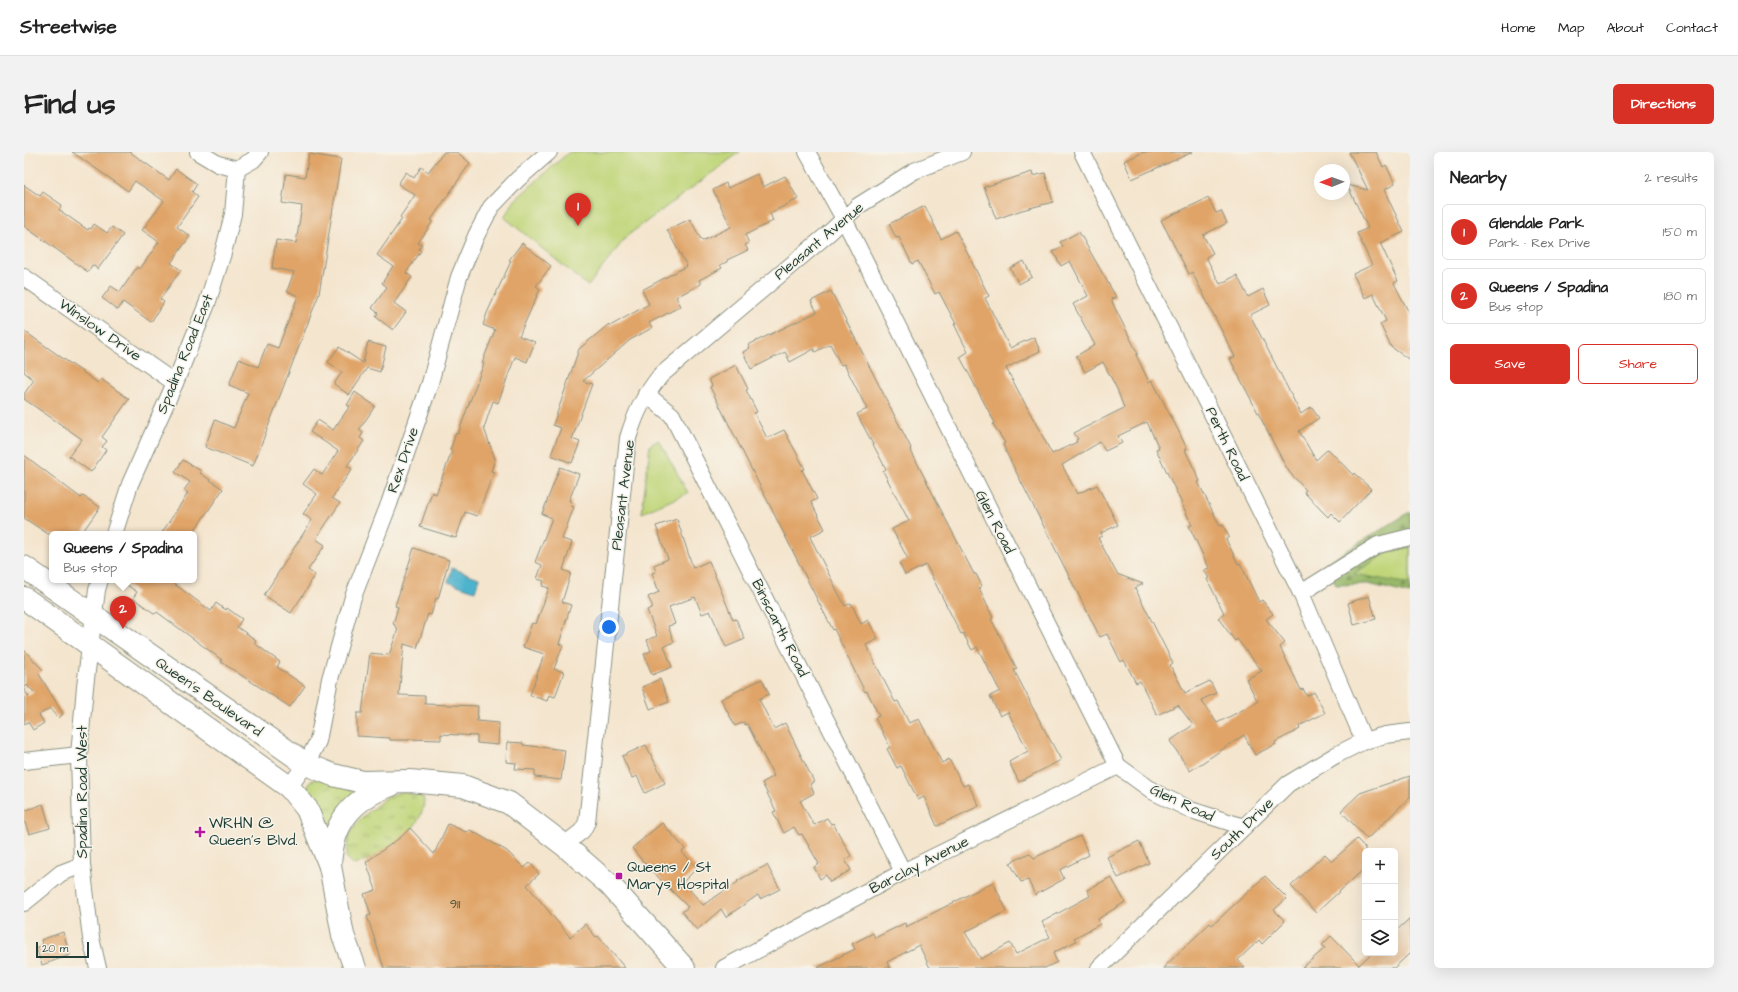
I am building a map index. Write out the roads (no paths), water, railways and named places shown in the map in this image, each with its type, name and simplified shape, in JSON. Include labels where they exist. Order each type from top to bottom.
[{"type":"street","points":[[198,152],[218,164],[237,169],[253,160],[260,152]]},
{"type":"street","points":[[222,152],[237,169]]},
{"type":"street","name":"Rex Drive","points":[[289,787],[306,764],[318,741],[330,679],[352,597],[389,504],[430,383],[460,277],[476,236],[491,207],[518,179],[549,152]]},
{"type":"street","name":"Glen Road","points":[[807,152],[844,219],[1118,766],[1154,792],[1191,810],[1244,827]]},
{"type":"street","name":"Pleasant Avenue","points":[[564,845],[582,831],[587,822],[590,806],[628,438],[637,410],[646,394],[660,376],[858,206],[914,171],[962,152]]},
{"type":"street","name":"Perth Road","points":[[1082,152],[1302,593],[1364,741]]},
{"type":"street","name":"Spadina Road East","points":[[115,531],[130,484],[175,383],[207,304],[223,253],[233,214],[237,169]]},
{"type":"street","name":"Winslow Drive","points":[[24,277],[175,383]]},
{"type":"street","name":"Binscarth Road","points":[[646,394],[672,415],[903,872]]},
{"type":"street","points":[[1302,593],[1378,546],[1410,537]]},
{"type":"street","name":"Queen's Boulevard","points":[[24,567],[306,764],[333,776],[363,782],[410,781],[463,786],[509,803],[564,845],[610,885],[684,968]]},
{"type":"street","points":[[93,616],[99,583]]},
{"type":"street","name":"Queen's Boulevard","points":[[24,598],[289,787],[307,809],[330,866],[343,935],[355,968]]},
{"type":"street","name":"Spadina Road West","points":[[93,616],[79,755],[82,865],[91,938],[98,968]]},
{"type":"street","name":"South Drive","points":[[1099,968],[1288,784],[1336,755],[1364,741],[1385,734],[1410,732]]},
{"type":"street","points":[[24,760],[79,755]]},
{"type":"street","name":"Barclay Avenue","points":[[724,968],[903,872],[1118,766]]},
{"type":"street","name":"Queen's Boulevard","points":[[330,866],[331,853],[338,828],[350,809],[367,795],[390,786],[410,781]]},
{"type":"street","points":[[24,903],[61,873],[82,865]]},
{"type":"water","points":[[452,568],[479,578],[475,591],[448,582]]},
{"type":"place","name":"Glendale Park","points":[[578,226]]},
{"type":"place","name":"Queens / Spadina","points":[[123,629]]},
{"type":"place","name":"WRHN @ Queen’s Blvd.","points":[[200,832]]},
{"type":"place","name":"Queens / St Marys Hospital","points":[[619,876]]}]
